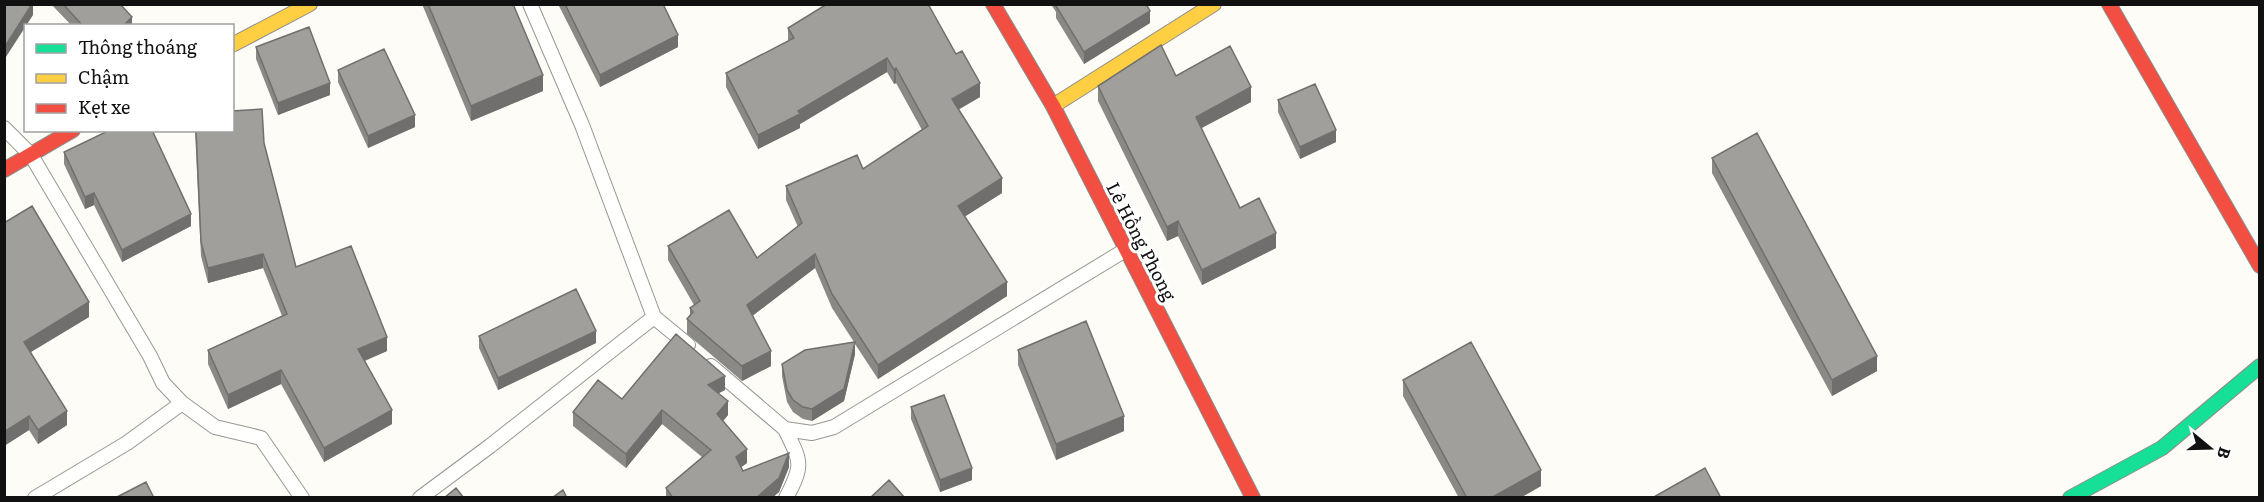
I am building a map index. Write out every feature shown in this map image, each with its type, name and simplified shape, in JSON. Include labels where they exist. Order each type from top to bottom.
[{"type":"street","points":[[234,44],[310,4]]},
{"type":"street","name":"Lê Hồng Phong","points":[[993,4],[1053,106],[1253,498]]},
{"type":"street","points":[[1053,106],[1214,4]]},
{"type":"street","points":[[2109,4],[2259,266]]},
{"type":"street","points":[[4,170],[70,132]]},
{"type":"street","points":[[2070,498],[2162,448],[2259,368]]},
{"type":"lane","points":[[530,4],[582,125],[654,316],[785,429],[800,464],[786,498]]},
{"type":"lane","points":[[4,128],[32,154],[164,383],[182,403],[215,427],[261,438],[302,498]]},
{"type":"lane","points":[[785,429],[812,433],[834,427],[1126,249]]},
{"type":"lane","points":[[420,498],[490,446],[654,316]]},
{"type":"lane","points":[[35,498],[127,443],[182,403]]},
{"type":"building","points":[[4,4],[32,4],[4,48]]},
{"type":"building","points":[[63,4],[120,4],[132,17],[125,24],[81,24]]},
{"type":"building","points":[[428,4],[513,4],[543,75],[471,106]]},
{"type":"building","points":[[565,4],[663,4],[678,35],[600,75]]},
{"type":"building","points":[[827,4],[928,4],[956,54],[962,51],[980,83],[952,99],[1002,178],[958,206],[1007,282],[878,365],[832,294],[815,254],[747,305],[771,351],[742,366],[687,319],[693,312],[690,308],[700,301],[668,246],[729,210],[757,258],[802,223],[786,186],[857,155],[863,169],[928,126],[896,68],[894,70],[887,58],[798,111],[800,114],[758,135],[726,73],[794,38],[788,28]]},
{"type":"building","points":[[1059,4],[1146,4],[1150,11],[1084,52],[1056,6]]},
{"type":"building","points":[[309,27],[330,83],[278,103],[256,47]]},
{"type":"building","points":[[1161,45],[1176,76],[1230,46],[1251,87],[1196,117],[1240,208],[1259,198],[1276,233],[1202,270],[1178,221],[1167,227],[1098,86]]},
{"type":"building","points":[[384,49],[415,115],[368,136],[338,70]]},
{"type":"building","points":[[1315,84],[1336,130],[1300,147],[1278,100]]},
{"type":"building","points":[[262,109],[264,143],[296,267],[351,246],[387,337],[358,349],[392,410],[324,448],[281,370],[228,395],[208,350],[287,314],[263,254],[208,268],[201,242],[196,132],[234,132],[234,111]]},
{"type":"building","points":[[106,132],[153,132],[191,214],[122,250],[94,193],[85,197],[64,152]]},
{"type":"building","points":[[1757,133],[1877,356],[1832,380],[1712,158]]},
{"type":"building","points":[[32,206],[89,302],[24,342],[67,411],[38,430],[29,416],[4,432],[4,223]]},
{"type":"building","points":[[576,289],[596,331],[498,378],[479,336]]},
{"type":"building","points":[[1086,321],[1124,416],[1056,444],[1018,350]]},
{"type":"building","points":[[676,334],[725,376],[708,385],[728,401],[717,414],[747,449],[736,457],[743,471],[789,453],[779,478],[756,498],[673,498],[666,488],[711,450],[662,410],[626,454],[573,412],[598,380],[622,399]]},
{"type":"building","points":[[855,342],[844,389],[812,409],[803,407],[793,400],[787,390],[782,364],[805,350]]},
{"type":"building","points":[[1471,342],[1541,470],[1491,498],[1467,498],[1403,380]]},
{"type":"building","points":[[944,395],[972,468],[940,480],[911,407]]},
{"type":"building","points":[[1705,468],[1721,498],[1652,498]]},
{"type":"building","points":[[889,480],[905,498],[870,498]]},
{"type":"building","points":[[146,482],[154,498],[115,498]]},
{"type":"building","points":[[456,488],[464,498],[444,498]]},
{"type":"building","points":[[563,490],[567,498],[552,498]]},
{"type":"traffic: fast","points":[[2070,498],[2162,448],[2260,366]]},
{"type":"traffic: slow","points":[[234,44],[310,4]]},
{"type":"traffic: slow","points":[[1053,106],[1214,4]]},
{"type":"traffic: jam","points":[[993,4],[1053,106],[1253,498]]},
{"type":"traffic: jam","points":[[2109,4],[2260,266]]},
{"type":"traffic: jam","points":[[4,170],[70,132]]}]
